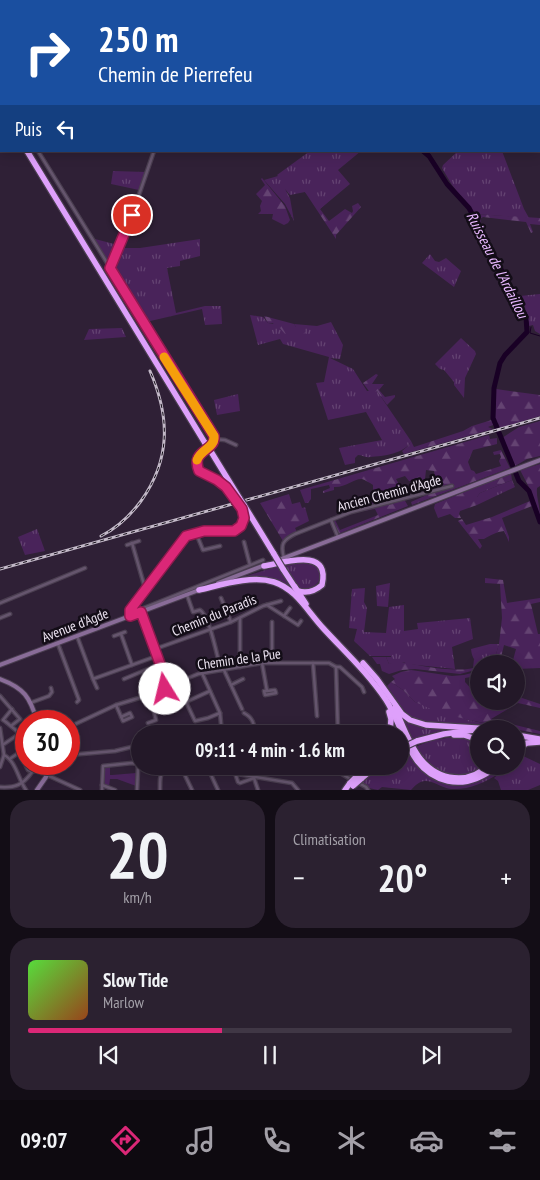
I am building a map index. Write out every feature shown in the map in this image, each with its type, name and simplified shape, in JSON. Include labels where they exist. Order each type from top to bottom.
[{"type":"highway","points":[[28,152],[210,450],[237,498],[310,612]]},
{"type":"highway","points":[[264,563],[300,559],[316,563],[322,570],[324,577],[322,584],[311,592],[304,593],[296,589]]},
{"type":"highway","points":[[199,590],[231,583],[268,581],[284,587],[292,592],[402,714],[417,723],[426,725],[470,728]]},
{"type":"highway","points":[[296,589],[319,620],[369,669],[384,692],[414,749],[428,767],[444,776],[463,778],[476,775]]},
{"type":"highway","points":[[384,692],[391,725]]},
{"type":"highway","points":[[384,692],[415,760],[431,774],[450,782],[463,782],[482,775]]},
{"type":"highway","points":[[418,742],[440,736],[470,732]]},
{"type":"highway","points":[[409,746],[444,734],[470,732]]},
{"type":"highway","points":[[440,736],[464,735],[470,737]]},
{"type":"highway","points":[[525,736],[540,739]]},
{"type":"highway","points":[[525,744],[540,739]]},
{"type":"highway","points":[[349,787],[362,775]]},
{"type":"main road","name":"Avenue d'Agde","points":[[0,666],[187,595],[264,563],[284,558],[540,460]]},
{"type":"main road","points":[[0,680],[18,687],[33,710]]},
{"type":"main road","points":[[37,790],[46,775]]},
{"type":"street","points":[[39,152],[211,430],[214,439],[212,445],[201,453],[197,462],[199,471],[220,481],[237,498]]},
{"type":"street","points":[[110,268],[132,215],[154,152]]},
{"type":"street","points":[[214,439],[225,440],[236,445]]},
{"type":"street","name":"Ancien Chemin d'Agde","points":[[284,558],[282,545],[290,537],[351,512],[452,486]]},
{"type":"street","points":[[130,616],[129,613],[132,607],[183,538],[196,533],[234,531],[243,522],[243,507]]},
{"type":"street","name":"Ancien Chemin d'Agde","points":[[331,520],[338,537]]},
{"type":"street","points":[[196,533],[203,550],[220,546]]},
{"type":"street","points":[[127,545],[139,541]]},
{"type":"street","points":[[244,542],[250,565]]},
{"type":"street","points":[[132,543],[145,588]]},
{"type":"street","points":[[132,607],[139,610],[250,565],[264,563]]},
{"type":"street","points":[[0,603],[85,568]]},
{"type":"street","points":[[187,595],[193,612],[202,610],[223,670],[243,711],[250,716],[254,725]]},
{"type":"street","points":[[221,598],[231,622]]},
{"type":"street","name":"Chemin du Paradis","points":[[154,648],[231,622],[267,605],[281,601]]},
{"type":"street","points":[[267,605],[298,625],[301,621]]},
{"type":"street","points":[[284,616],[290,608]]},
{"type":"street","points":[[141,612],[166,680],[166,687]]},
{"type":"street","points":[[0,618],[10,614]]},
{"type":"street","points":[[240,618],[240,667]]},
{"type":"street","points":[[272,622],[272,662]]},
{"type":"street","points":[[114,636],[125,632]]},
{"type":"street","points":[[121,634],[132,665]]},
{"type":"street","points":[[77,636],[97,688]]},
{"type":"street","points":[[58,644],[79,700],[77,702]]},
{"type":"street","points":[[93,679],[157,656]]},
{"type":"street","points":[[313,662],[317,716]]},
{"type":"street","points":[[262,663],[267,691]]},
{"type":"street","name":"Chemin de la Pue","points":[[80,722],[116,705],[162,691],[166,687],[202,673],[262,663],[329,663],[340,667],[362,687],[364,692]]},
{"type":"street","points":[[124,679],[160,664]]},
{"type":"street","points":[[336,667],[338,725]]},
{"type":"street","points":[[202,673],[220,713],[221,725]]},
{"type":"street","points":[[231,684],[243,680]]},
{"type":"street","points":[[30,703],[48,696],[52,692],[50,688]]},
{"type":"street","points":[[210,691],[188,701],[187,704],[190,712],[194,720],[197,721],[220,713]]},
{"type":"street","points":[[148,723],[156,720],[150,695]]},
{"type":"street","points":[[0,696],[20,719],[11,726]]},
{"type":"street","points":[[116,705],[121,717]]},
{"type":"street","points":[[12,709],[3,720],[15,730]]},
{"type":"street","points":[[6,722],[0,726],[4,744],[2,751],[4,755],[10,758],[26,790]]},
{"type":"street","points":[[4,744],[15,737]]},
{"type":"street","points":[[80,754],[131,748]]},
{"type":"street","points":[[0,767],[4,755]]},
{"type":"street","points":[[10,758],[15,755]]},
{"type":"street","points":[[102,790],[104,766],[135,763],[138,768],[137,790]]},
{"type":"street","points":[[160,790],[160,774],[162,771],[177,767],[182,769],[191,790]]},
{"type":"street","points":[[254,777],[240,783],[236,776],[238,774],[292,783],[298,790]]},
{"type":"street","points":[[0,787],[14,788],[30,775]]},
{"type":"street","points":[[46,775],[80,790]]},
{"type":"street","points":[[211,775],[218,790]]},
{"type":"street","points":[[345,775],[368,790]]},
{"type":"street","points":[[254,777],[258,790]]},
{"type":"street","points":[[102,785],[115,790]]},
{"type":"green space","points":[[309,152],[360,152],[338,170],[350,184],[320,209],[305,192],[290,195],[285,189],[290,198],[294,221],[285,204],[264,180],[277,175]]},
{"type":"green space","points":[[457,152],[502,152],[529,218],[475,214],[452,185],[442,168]]},
{"type":"green space","points":[[113,171],[146,172],[139,190],[111,184]]},
{"type":"green space","points":[[262,178],[285,206],[290,220],[288,223],[284,225],[272,219],[273,214],[258,214],[261,211],[262,201],[256,194],[265,185]]},
{"type":"green space","points":[[308,189],[321,203],[330,193],[333,197],[320,209],[329,221],[345,209],[352,213],[352,206],[358,203],[361,207],[336,235],[336,239],[305,192]]},
{"type":"green space","points":[[473,212],[475,214],[540,218],[540,225],[530,224],[533,232],[531,233],[526,222],[483,217],[480,219],[485,236]]},
{"type":"green space","points":[[200,239],[200,256],[180,261],[180,266],[167,268],[176,313],[205,306],[221,306],[222,324],[205,325],[202,309],[146,322],[111,268],[118,251],[120,248],[140,248]]},
{"type":"green space","points":[[94,240],[118,245],[109,264]]},
{"type":"green space","points":[[430,254],[435,261],[439,262],[446,258],[461,271],[454,287],[422,263]]},
{"type":"green space","points":[[540,294],[540,334],[535,331],[533,325],[529,326],[525,307],[520,296]]},
{"type":"green space","points":[[250,315],[263,317],[268,323],[296,327],[294,324],[317,326],[331,322],[343,345],[340,359],[330,358],[353,369],[367,391],[377,391],[411,441],[408,445],[399,452],[387,455],[368,457],[358,455],[355,458],[355,463],[345,465],[339,448],[382,440],[366,412],[328,420],[316,383],[324,382],[329,357],[283,344],[280,339],[258,345]]},
{"type":"green space","points":[[264,316],[304,328],[306,333],[300,335],[285,334],[280,328],[275,327],[273,323],[268,323]]},
{"type":"green space","points":[[122,328],[126,337],[84,340],[89,329]]},
{"type":"green space","points":[[461,338],[476,354],[465,378],[464,398],[444,370],[435,364]]},
{"type":"green space","points":[[376,374],[378,375],[372,384],[384,384],[379,390],[385,397],[395,395],[387,405],[377,391],[371,394],[363,383]]},
{"type":"green space","points":[[496,389],[540,395],[540,416],[500,428],[498,423],[488,427],[493,429],[404,454],[402,451],[411,441],[414,447],[495,419]]},
{"type":"green space","points":[[238,394],[240,411],[217,415],[214,400]]},
{"type":"green space","points":[[540,421],[540,456],[527,459],[515,466],[502,438],[519,427]]},
{"type":"green space","points":[[489,435],[490,439],[497,438],[497,444],[473,450],[468,462],[471,470],[476,474],[501,466],[499,461],[500,454],[494,455],[493,452],[501,450],[510,468],[412,505],[411,502],[431,493],[428,488],[435,478],[434,471],[426,470],[425,479],[419,482],[409,481],[405,476],[396,479],[400,486],[398,491],[402,498],[343,514],[342,511],[351,505],[352,500],[355,499],[358,502],[375,499],[377,492],[373,490],[373,485],[363,479],[359,479],[334,487],[334,490],[323,493],[323,491],[330,488],[329,485],[311,489],[311,499],[308,503],[305,503],[300,490]]},
{"type":"green space","points":[[540,464],[540,486],[537,488],[537,491],[540,516],[531,491],[520,470]]},
{"type":"green space","points":[[511,473],[512,480],[480,493],[477,497],[477,505],[460,511],[461,518],[455,518],[450,514],[438,518],[434,508],[435,504]]},
{"type":"green space","points":[[512,480],[515,487],[477,505],[477,497],[480,493]]},
{"type":"green space","points":[[289,494],[292,504],[300,502],[302,508],[305,507],[309,521],[295,528],[297,532],[283,541],[260,503]]},
{"type":"green space","points":[[404,499],[408,506],[338,534],[332,520],[335,520],[340,530],[378,515],[375,509],[351,513],[370,507],[393,504]]},
{"type":"green space","points":[[530,501],[532,506],[502,518],[509,542],[504,531],[501,531],[484,539],[478,539],[482,546],[480,549],[458,521],[462,519],[466,525],[492,517]]},
{"type":"green space","points":[[37,529],[45,551],[25,555],[18,537]]},
{"type":"green space","points":[[293,561],[309,562],[319,569],[321,573],[315,586],[302,590],[298,587],[283,564]]},
{"type":"green space","points":[[278,566],[291,587],[277,580],[234,580]]},
{"type":"green space","points":[[485,578],[503,580],[507,603],[540,598],[540,602],[531,604],[538,634],[540,634],[540,668],[525,669],[525,655],[514,655],[516,649],[504,645],[502,655],[496,655],[502,618],[500,584],[485,583]]},
{"type":"green space","points":[[390,583],[388,607],[377,606],[376,586]]},
{"type":"green space","points":[[365,588],[364,602],[367,608],[364,632],[386,633],[389,607],[404,605],[404,631],[418,629],[417,623],[470,618],[473,639],[452,647],[455,669],[407,664],[404,662],[389,664],[386,657],[391,656],[370,656],[354,641],[357,629],[349,628],[352,589]]},
{"type":"green space","points":[[490,644],[499,644],[496,655],[472,655],[471,649]]},
{"type":"green space","points":[[372,657],[386,657],[389,664],[397,661],[435,668],[470,668],[470,671],[460,674],[415,669],[389,674],[382,671],[380,664],[377,664]]},
{"type":"green space","points":[[411,670],[452,676],[470,673],[470,677],[465,678],[465,682],[470,687],[470,710],[506,710],[491,719],[495,720],[470,720],[438,712],[415,702],[403,690],[391,682],[395,679],[392,676]]},
{"type":"green space","points":[[391,682],[403,690],[415,702],[470,720],[470,725],[441,724],[415,719],[403,709],[387,686]]},
{"type":"green space","points":[[525,699],[540,704],[540,708],[525,705]]},
{"type":"green space","points":[[400,714],[408,720],[425,727],[442,729],[470,728],[432,733],[411,741],[409,725],[404,725]]},
{"type":"green space","points":[[525,727],[540,731],[540,734],[525,731]]},
{"type":"green space","points":[[452,737],[470,740],[470,773],[450,776],[436,771],[415,747],[430,741]]},
{"type":"green space","points":[[409,753],[425,771],[448,781],[460,782],[487,775],[496,775],[476,785],[457,789],[426,781],[416,785],[411,790],[382,787],[378,790],[369,788],[359,782],[367,775],[409,775]]},
{"type":"green space","points":[[525,757],[540,764],[540,785],[528,790],[501,790],[498,781],[494,778],[498,775],[525,775]]},
{"type":"green space","points":[[110,766],[110,775],[131,773],[131,775],[136,775],[136,786],[117,779],[110,779],[109,787],[105,785],[104,770]]},
{"type":"waterway","name":"Ruisseau de l'Ardaillou","points":[[424,152],[429,156],[447,184],[469,208],[526,317],[527,332],[500,363],[494,388],[493,418],[519,481],[529,491],[540,522]]},
{"type":"waterway","points":[[531,327],[530,333],[540,336]]},
{"type":"railway","points":[[101,536],[118,525],[132,512],[151,485],[158,469],[162,454],[164,421],[157,388],[150,371]]},
{"type":"railway","points":[[0,569],[540,418]]},
{"type":"slow traffic","points":[[164,357],[214,436],[212,445],[201,453],[197,460]]},
{"type":"route","points":[[132,215],[110,268],[214,436],[212,445],[199,456],[197,465],[199,471],[220,481],[234,496],[244,515],[241,526],[234,531],[204,531],[183,538],[130,610],[130,616],[141,612],[166,680],[165,689]]}]
